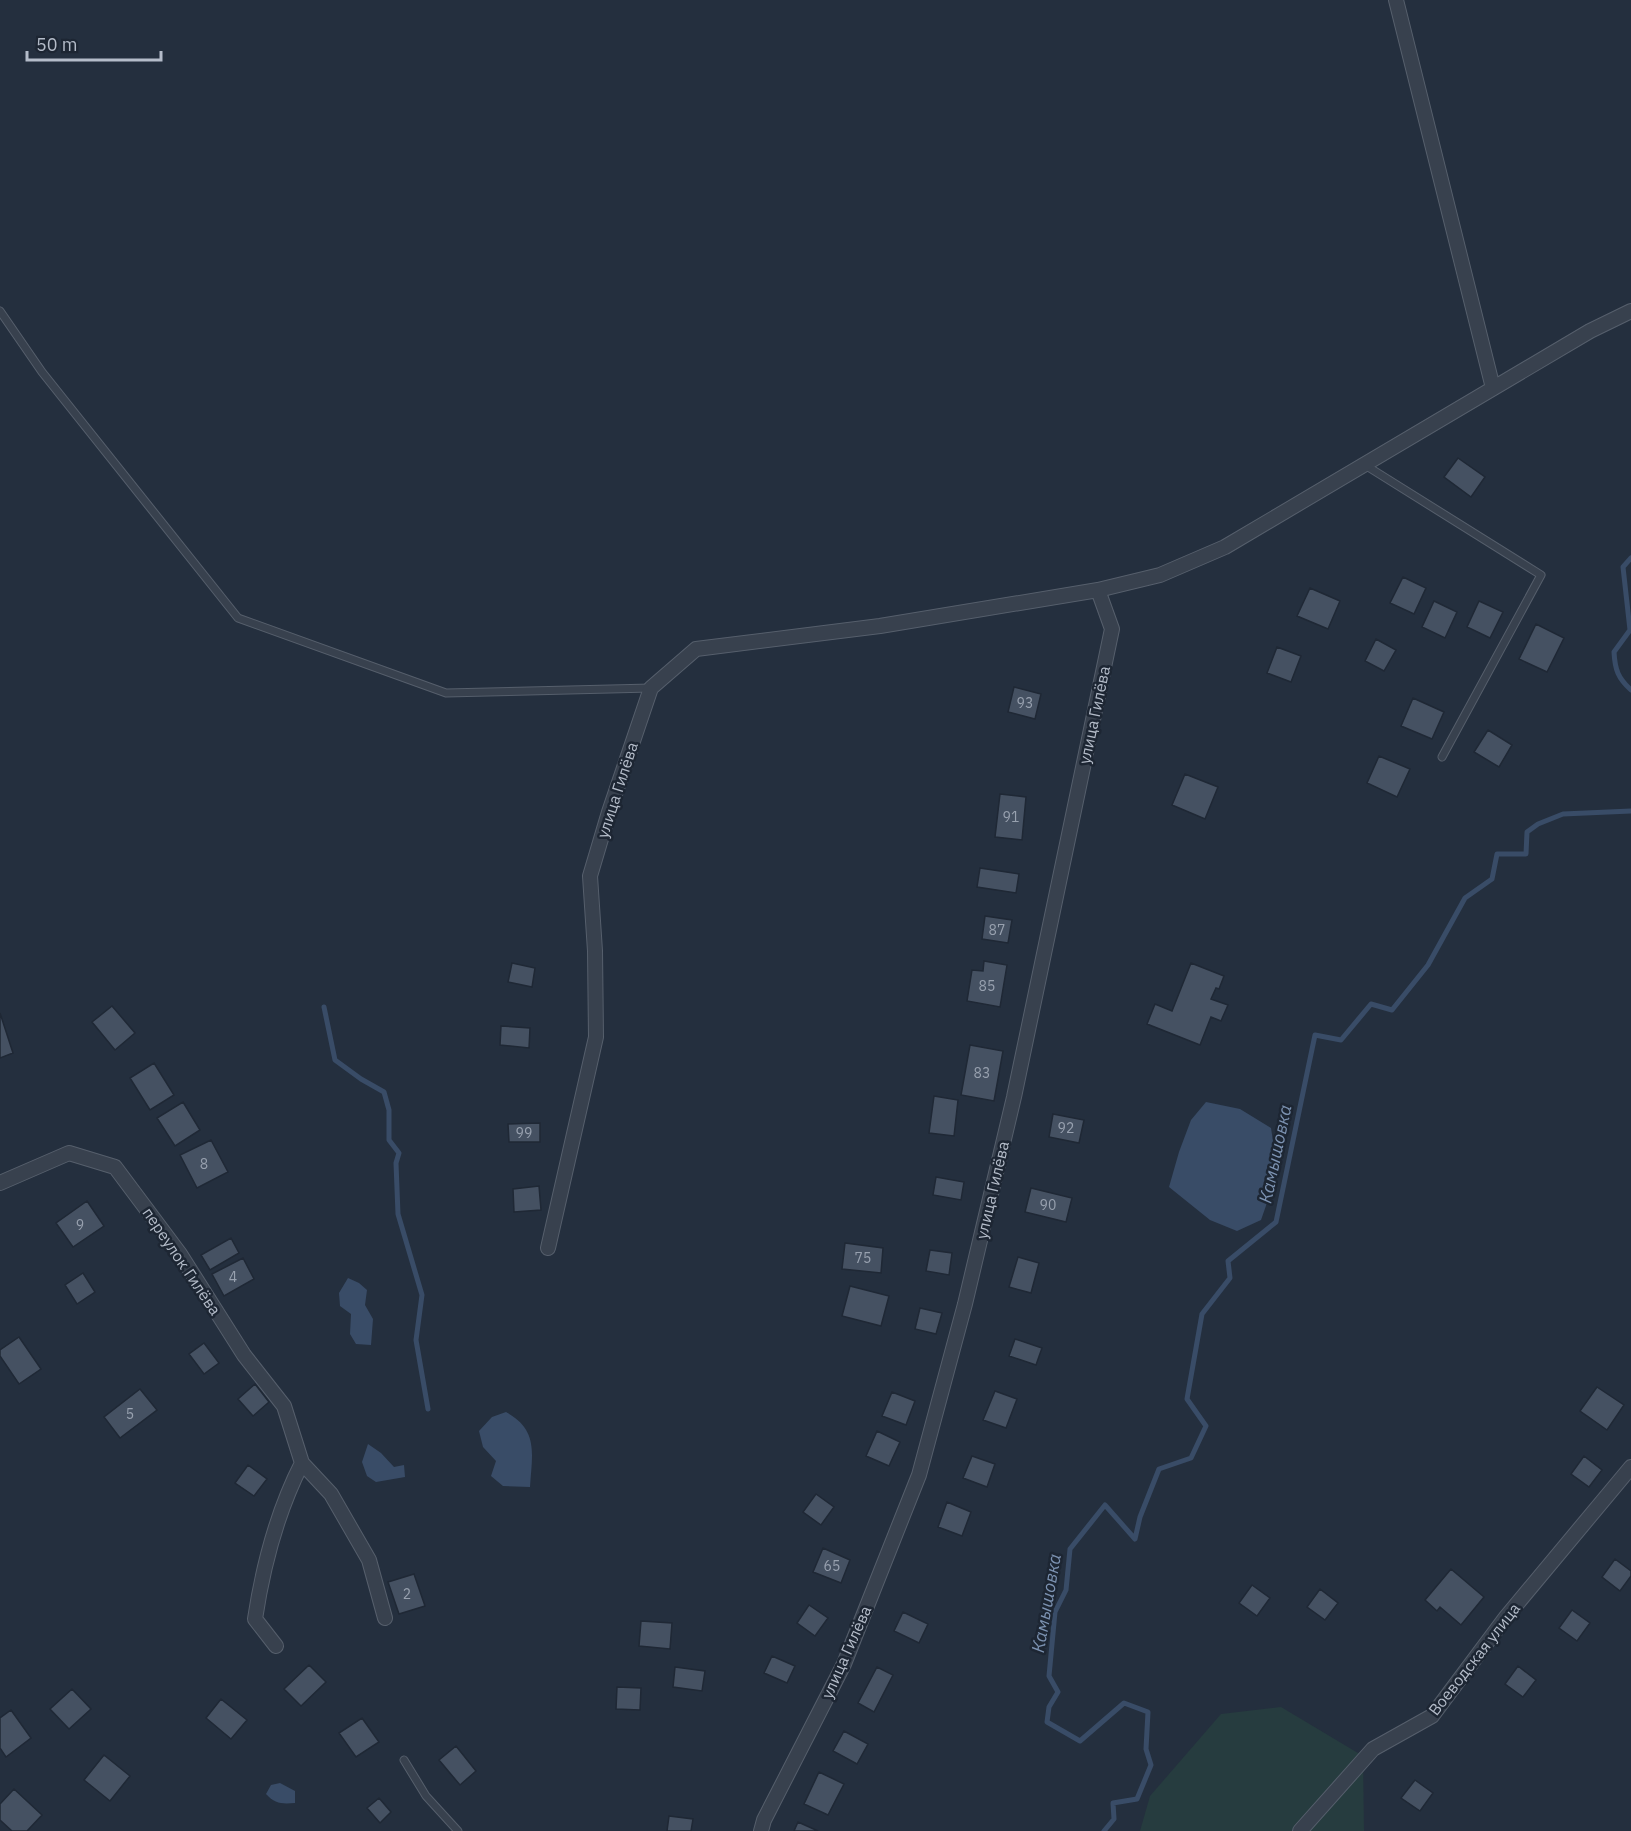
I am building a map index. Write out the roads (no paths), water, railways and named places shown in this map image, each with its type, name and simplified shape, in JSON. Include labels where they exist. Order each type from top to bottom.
[{"type":"street","points":[[1396,0],[1493,388]]},
{"type":"street","points":[[651,688],[696,649],[880,626],[1098,590],[1160,575],[1225,547],[1590,331],[1631,311]]},
{"type":"street","name":"улица Гилёва","points":[[761,1831],[764,1820],[844,1664],[919,1475],[965,1304],[1014,1097],[1112,630],[1098,590]]},
{"type":"street","name":"улица Гилёва","points":[[548,1248],[596,1036],[595,951],[590,876],[651,688]]},
{"type":"street","name":"переулок Гилёва","points":[[0,1183],[69,1153],[115,1167],[180,1254],[244,1355],[284,1406],[302,1463],[331,1494],[369,1560],[385,1618]]},
{"type":"street","points":[[276,1646],[255,1618],[261,1581],[286,1498],[302,1463]]},
{"type":"street","name":"Воеводская улица","points":[[1300,1831],[1373,1749],[1432,1716],[1506,1617],[1631,1467]]},
{"type":"lane","points":[[0,311],[42,372],[238,618],[446,693],[651,688]]},
{"type":"lane","points":[[1365,465],[1541,575],[1442,757]]},
{"type":"lane","points":[[404,1760],[426,1796],[458,1831]]},
{"type":"water","points":[[1206,1102],[1240,1109],[1271,1128],[1276,1161],[1269,1197],[1261,1220],[1237,1231],[1210,1220],[1169,1187],[1191,1120]]},
{"type":"water","points":[[348,1278],[367,1290],[365,1305],[373,1319],[371,1345],[356,1344],[350,1334],[351,1314],[340,1306],[339,1293]]},
{"type":"water","points":[[506,1412],[517,1419],[529,1435],[532,1454],[530,1487],[503,1486],[491,1476],[496,1461],[483,1447],[479,1431],[492,1417]]},
{"type":"water","points":[[368,1444],[381,1453],[394,1467],[404,1465],[405,1477],[376,1482],[367,1476],[362,1462]]},
{"type":"water","points":[[280,1783],[295,1791],[295,1803],[279,1803],[266,1794],[271,1785]]},
{"type":"waterway","name":"Камышовка","points":[[1631,558],[1623,567],[1630,630],[1614,652],[1618,673],[1631,690]]},
{"type":"waterway","name":"Камышовка","points":[[1104,1831],[1114,1819],[1113,1803],[1137,1799],[1151,1765],[1146,1749],[1148,1712],[1124,1703],[1080,1741],[1047,1722],[1049,1707],[1058,1692],[1049,1676],[1055,1612],[1066,1590],[1070,1549],[1105,1505],[1135,1539],[1140,1517],[1159,1469],[1191,1458],[1206,1426],[1187,1399],[1202,1314],[1230,1278],[1228,1261],[1276,1222],[1315,1035],[1341,1040],[1371,1004],[1392,1010],[1428,965],[1465,898],[1492,879],[1497,854],[1526,854],[1527,832],[1538,824],[1563,814],[1631,811]]},
{"type":"waterway","points":[[324,1007],[335,1060],[384,1092],[389,1110],[389,1140],[399,1153],[396,1163],[398,1214],[422,1295],[416,1340],[428,1409]]}]
